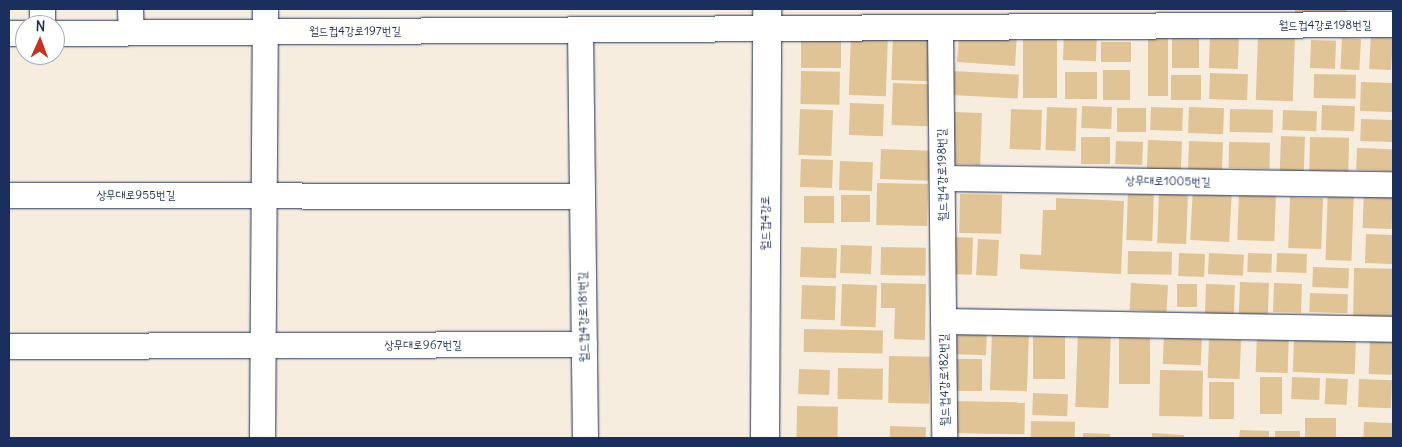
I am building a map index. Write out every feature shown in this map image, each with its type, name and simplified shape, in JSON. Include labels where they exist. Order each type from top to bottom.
[{"type":"street","name":"월드컵4강로198번길","points":[[766,19],[940,28],[1167,17],[1393,24]]},
{"type":"street","name":"월드컵4강로197번길","points":[[65,31],[130,20],[265,20],[580,30],[766,19]]},
{"type":"street","name":"월드컵4강로","points":[[765,438],[766,19]]},
{"type":"street","points":[[262,438],[265,20]]},
{"type":"street","name":"월드컵4강로198번길","points":[[940,28],[943,321]]},
{"type":"street","points":[[264,196],[582,196],[580,30]]},
{"type":"street","name":"상무대로1005번길","points":[[942,178],[1393,184]]},
{"type":"street","name":"상무대로955번길","points":[[9,195],[264,196]]},
{"type":"street","name":"월드컵4강로181번길","points":[[582,196],[585,438]]},
{"type":"street","points":[[943,321],[1393,329]]},
{"type":"street","name":"월드컵4강로182번길","points":[[943,321],[944,438]]},
{"type":"street","name":"상무대로967번길","points":[[263,345],[584,344]]},
{"type":"street","points":[[9,346],[263,345]]},
{"type":"building","points":[[1295,9],[1347,9],[1346,17],[1295,14]]},
{"type":"building","points":[[1064,31],[1097,32],[1096,61],[1063,60]]},
{"type":"building","points":[[1023,32],[1057,32],[1057,98],[1023,98]]},
{"type":"building","points":[[801,33],[841,33],[841,68],[801,68]]},
{"type":"building","points":[[851,33],[888,34],[886,96],[849,95]]},
{"type":"building","points":[[1371,33],[1393,34],[1391,70],[1369,69]]},
{"type":"building","points":[[893,34],[931,35],[929,81],[891,80]]},
{"type":"building","points":[[1017,34],[1015,66],[957,62],[959,37]]},
{"type":"building","points":[[1210,34],[1239,35],[1238,69],[1209,68]]},
{"type":"building","points":[[1258,36],[1295,37],[1293,101],[1256,100]]},
{"type":"building","points":[[1148,37],[1168,37],[1168,96],[1148,96]]},
{"type":"building","points":[[1172,37],[1199,37],[1199,68],[1172,68]]},
{"type":"building","points":[[1342,38],[1361,39],[1359,70],[1340,69]]},
{"type":"building","points":[[1311,40],[1336,41],[1335,69],[1310,68]]},
{"type":"building","points":[[1101,42],[1131,42],[1131,62],[1101,62]]},
{"type":"building","points":[[1103,70],[1130,70],[1130,100],[1103,100]]},
{"type":"building","points":[[801,71],[840,72],[839,105],[800,104]]},
{"type":"building","points":[[953,71],[1019,74],[1018,98],[952,95]]},
{"type":"building","points":[[1065,72],[1097,72],[1097,99],[1065,99]]},
{"type":"building","points":[[1210,73],[1248,74],[1247,100],[1209,99]]},
{"type":"building","points":[[1314,74],[1356,75],[1356,99],[1314,98]]},
{"type":"building","points":[[1171,75],[1201,75],[1201,100],[1171,100]]},
{"type":"building","points":[[1361,82],[1393,83],[1392,112],[1360,111]]},
{"type":"building","points":[[893,83],[929,84],[928,126],[892,125]]},
{"type":"building","points":[[850,103],[884,104],[883,136],[849,135]]},
{"type":"building","points":[[1322,105],[1355,106],[1354,131],[1321,130]]},
{"type":"building","points":[[1082,106],[1112,107],[1111,129],[1081,128]]},
{"type":"building","points":[[1047,107],[1077,108],[1075,151],[1045,150]]},
{"type":"building","points":[[1151,107],[1183,108],[1182,131],[1150,130]]},
{"type":"building","points":[[1189,107],[1224,108],[1223,134],[1188,133]]},
{"type":"building","points":[[1117,108],[1146,108],[1146,132],[1117,132]]},
{"type":"building","points":[[800,109],[833,110],[831,156],[798,155]]},
{"type":"building","points":[[1011,109],[1042,110],[1041,150],[1010,149]]},
{"type":"building","points":[[1230,109],[1273,110],[1273,133],[1230,132]]},
{"type":"building","points":[[1283,110],[1317,111],[1316,131],[1282,130]]},
{"type":"building","points":[[954,112],[982,113],[980,165],[952,164]]},
{"type":"building","points":[[1361,119],[1393,120],[1392,142],[1360,141]]},
{"type":"building","points":[[1281,136],[1305,137],[1304,173],[1280,172]]},
{"type":"building","points":[[1081,137],[1110,137],[1110,164],[1081,164]]},
{"type":"building","points":[[1310,137],[1349,138],[1348,174],[1309,173]]},
{"type":"building","points":[[1148,140],[1182,141],[1181,171],[1147,170]]},
{"type":"building","points":[[1116,141],[1143,142],[1142,165],[1115,164]]},
{"type":"building","points":[[1189,141],[1223,142],[1222,172],[1188,171]]},
{"type":"building","points":[[1229,142],[1270,143],[1270,169],[1229,168]]},
{"type":"building","points":[[1357,148],[1393,149],[1392,171],[1356,170]]},
{"type":"building","points":[[881,149],[930,151],[929,181],[880,179]]},
{"type":"building","points":[[801,159],[833,160],[832,188],[800,187]]},
{"type":"building","points":[[840,161],[873,162],[872,191],[839,190]]},
{"type":"building","points":[[877,183],[928,184],[927,226],[876,225]]},
{"type":"building","points":[[1193,187],[1232,189],[1229,242],[1190,240]]},
{"type":"building","points":[[1328,188],[1354,189],[1351,261],[1325,260]]},
{"type":"building","points":[[1364,188],[1393,189],[1392,229],[1363,228]]},
{"type":"building","points":[[1128,191],[1154,192],[1152,241],[1126,240]]},
{"type":"building","points":[[1159,191],[1188,192],[1186,244],[1157,243]]},
{"type":"building","points":[[1239,192],[1276,193],[1274,241],[1237,240]]},
{"type":"building","points":[[960,194],[1002,195],[1001,234],[959,233]]},
{"type":"building","points":[[841,195],[870,195],[870,222],[841,222]]},
{"type":"building","points":[[804,196],[834,196],[834,223],[804,223]]},
{"type":"building","points":[[1290,197],[1323,198],[1321,249],[1288,248]]},
{"type":"building","points":[[1056,198],[1124,201],[1121,274],[1020,269],[1020,254],[1041,255],[1043,210],[1056,210]]},
{"type":"building","points":[[1366,234],[1393,235],[1392,264],[1365,263]]},
{"type":"building","points":[[950,237],[973,238],[972,275],[949,274]]},
{"type":"building","points":[[978,239],[999,240],[997,276],[976,275]]},
{"type":"building","points":[[841,245],[872,246],[871,274],[840,273]]},
{"type":"building","points":[[801,247],[837,248],[836,278],[800,277]]},
{"type":"building","points":[[881,247],[926,248],[926,276],[881,275]]},
{"type":"building","points":[[1128,251],[1172,252],[1172,275],[1128,274]]},
{"type":"building","points":[[1179,253],[1205,254],[1204,277],[1178,276]]},
{"type":"building","points":[[1209,253],[1244,255],[1243,276],[1208,274]]},
{"type":"building","points":[[1248,253],[1272,254],[1271,273],[1247,272]]},
{"type":"building","points":[[1277,253],[1307,254],[1306,273],[1276,272]]},
{"type":"building","points":[[1313,267],[1349,268],[1348,288],[1312,287]]},
{"type":"building","points":[[1354,268],[1393,269],[1392,320],[1353,319]]},
{"type":"building","points":[[1240,282],[1269,283],[1268,319],[1239,318]]},
{"type":"building","points":[[881,283],[926,284],[925,340],[894,339],[895,308],[881,308]]},
{"type":"building","points":[[1131,283],[1168,285],[1167,312],[1130,310]]},
{"type":"building","points":[[1274,283],[1302,284],[1301,313],[1273,312]]},
{"type":"building","points":[[842,284],[877,285],[876,327],[841,326]]},
{"type":"building","points":[[1177,284],[1197,284],[1197,307],[1177,307]]},
{"type":"building","points":[[1206,284],[1235,285],[1234,318],[1205,317]]},
{"type":"building","points":[[802,285],[836,286],[835,320],[801,319]]},
{"type":"building","points":[[1310,293],[1348,294],[1347,313],[1309,312]]},
{"type":"building","points":[[953,328],[987,329],[986,355],[952,354]]},
{"type":"building","points":[[804,329],[883,330],[883,353],[804,352]]},
{"type":"building","points":[[1033,330],[1065,330],[1065,379],[1033,379]]},
{"type":"building","points":[[1078,330],[1111,331],[1108,408],[1075,407]]},
{"type":"building","points":[[992,331],[1029,332],[1027,391],[990,390]]},
{"type":"building","points":[[1119,332],[1150,332],[1150,384],[1119,384]]},
{"type":"building","points":[[1164,332],[1202,333],[1201,365],[1163,364]]},
{"type":"building","points":[[1257,333],[1289,334],[1288,373],[1256,372]]},
{"type":"building","points":[[1294,337],[1356,339],[1355,374],[1293,372]]},
{"type":"building","points":[[1370,337],[1393,338],[1392,375],[1369,374]]},
{"type":"building","points":[[1209,339],[1241,340],[1240,379],[1208,378]]},
{"type":"building","points":[[889,356],[930,357],[929,404],[888,403]]},
{"type":"building","points":[[952,359],[982,359],[982,391],[952,391]]},
{"type":"building","points":[[838,368],[883,369],[882,400],[837,399]]},
{"type":"building","points":[[799,369],[830,370],[829,395],[798,394]]},
{"type":"building","points":[[1160,370],[1203,371],[1202,417],[1159,416]]},
{"type":"building","points":[[1260,377],[1282,377],[1282,414],[1260,414]]},
{"type":"building","points":[[1292,377],[1320,378],[1319,400],[1291,399]]},
{"type":"building","points":[[1326,378],[1348,379],[1347,405],[1325,404]]},
{"type":"building","points":[[1359,379],[1392,380],[1391,408],[1358,407]]},
{"type":"building","points":[[1209,382],[1234,382],[1234,419],[1209,419]]},
{"type":"building","points":[[1033,393],[1068,394],[1067,416],[1032,415]]},
{"type":"building","points":[[950,401],[1025,402],[1024,434],[949,433]]},
{"type":"building","points":[[797,406],[838,407],[837,438],[796,438]]},
{"type":"building","points":[[1305,418],[1336,418],[1336,438],[1305,438]]},
{"type":"building","points":[[1031,421],[1075,422],[1075,438],[1031,438]]},
{"type":"building","points":[[1364,422],[1393,423],[1392,438],[1363,438]]},
{"type":"building","points":[[890,426],[926,427],[926,438],[890,438]]},
{"type":"building","points":[[1240,430],[1269,431],[1269,438],[1239,438]]},
{"type":"building","points":[[1275,431],[1300,431],[1300,438],[1275,438]]},
{"type":"building","points":[[1083,433],[1110,434],[1110,438],[1083,438]]},
{"type":"building","points":[[1152,433],[1184,435],[1184,438],[1152,438]]}]
